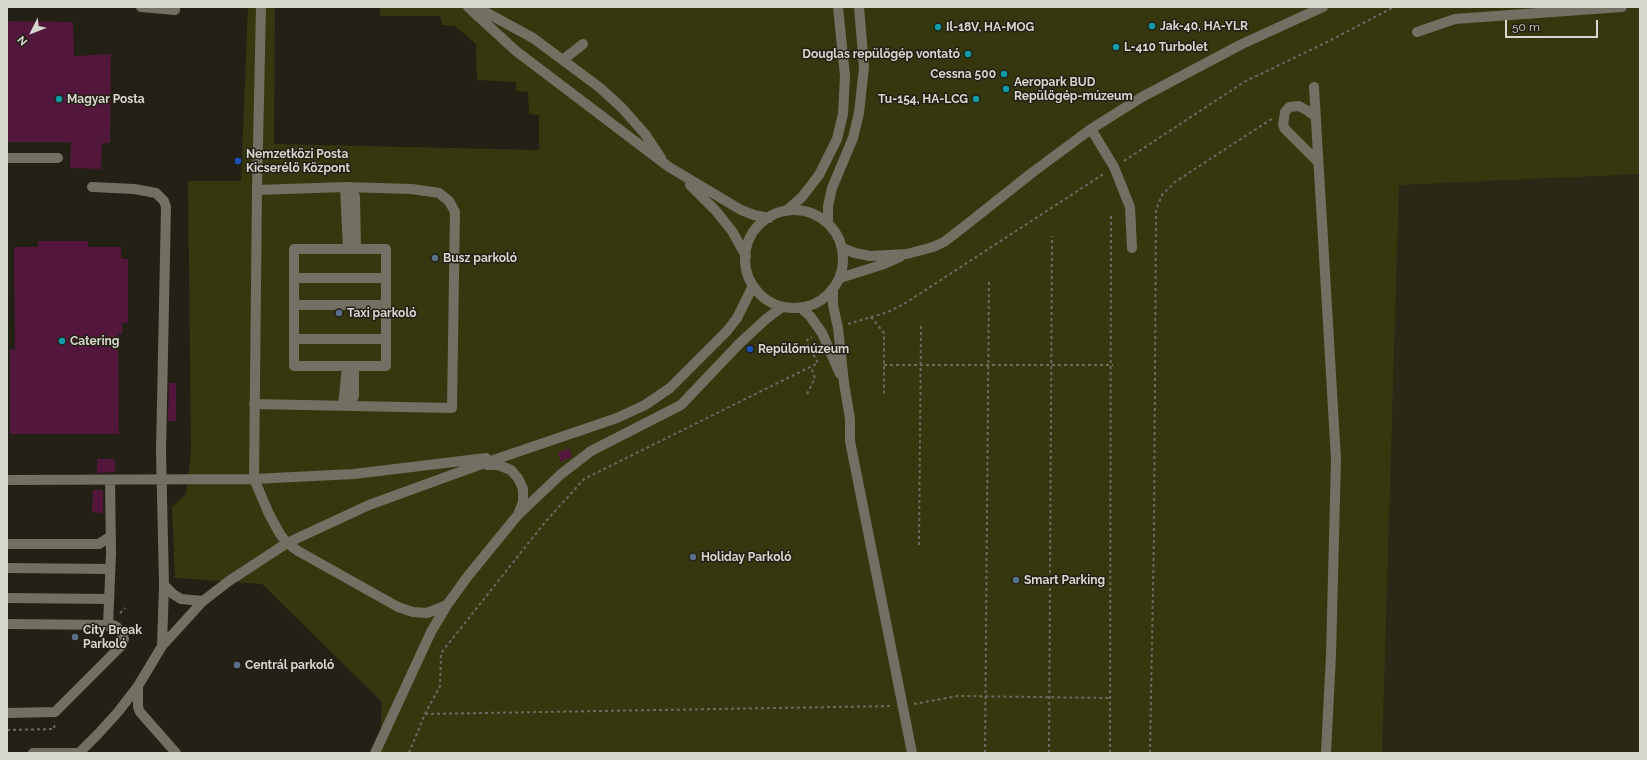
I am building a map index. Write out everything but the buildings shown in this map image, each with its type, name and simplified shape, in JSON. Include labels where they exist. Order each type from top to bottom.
[{"type":"street","points":[[141,7],[174,10],[174,7]]},
{"type":"street","points":[[261,7],[256,190],[254,479],[269,514],[280,534],[287,543],[298,551],[398,606],[413,612],[427,613],[447,605]]},
{"type":"street","points":[[468,7],[516,50],[668,167],[741,210],[769,218]]},
{"type":"street","points":[[476,7],[533,38],[564,59],[599,86],[622,108],[645,134],[668,167]]},
{"type":"street","points":[[786,211],[801,211],[815,215],[828,224],[837,235],[842,248],[843,263],[840,278],[833,290],[819,302],[801,308],[782,307],[768,301],[753,286],[747,271],[747,247],[753,234],[761,223],[786,211],[802,197],[819,175],[837,139],[843,114],[845,76],[838,7]]},
{"type":"street","points":[[828,224],[828,206],[832,188],[853,138],[859,113],[864,66],[859,7]]},
{"type":"street","points":[[840,278],[944,242],[1091,129],[1142,98],[1229,51],[1312,9],[1323,7]]},
{"type":"street","points":[[1417,32],[1454,19],[1622,7]]},
{"type":"street","points":[[564,59],[583,44]]},
{"type":"street","points":[[1314,87],[1317,161],[1336,459],[1331,655],[1326,753]]},
{"type":"street","points":[[1316,117],[1299,106],[1289,107],[1285,112],[1283,125],[1285,129],[1317,161]]},
{"type":"street","points":[[1091,129],[1114,167],[1130,207],[1132,248]]},
{"type":"street","points":[[7,158],[58,158]]},
{"type":"street","points":[[682,176],[724,221],[740,243],[746,256]]},
{"type":"street","points":[[92,187],[134,189],[156,193],[164,201],[166,207],[162,479],[164,585],[162,646]]},
{"type":"street","points":[[254,404],[452,408],[455,212],[450,201],[439,192],[412,189],[345,187],[256,190]]},
{"type":"street","points":[[345,187],[352,249]]},
{"type":"street","points":[[842,248],[855,254],[870,256],[907,254]]},
{"type":"street","points":[[294,249],[386,249],[386,366],[294,366],[294,278],[294,249]]},
{"type":"street","points":[[294,278],[386,278]]},
{"type":"street","points":[[33,753],[79,753],[113,718],[138,686],[162,646],[203,601],[228,581],[287,543],[369,505],[479,465],[617,418],[645,405],[670,388],[728,331],[737,318],[753,286]]},
{"type":"street","points":[[833,290],[833,305],[838,328],[844,383],[850,419],[850,441],[912,753]]},
{"type":"street","points":[[294,305],[386,305]]},
{"type":"street","points":[[375,753],[399,698],[431,632],[447,605],[468,576],[517,516],[560,475],[591,451],[681,405],[739,344],[766,319],[782,307]]},
{"type":"street","points":[[801,308],[810,316],[822,333],[844,383]]},
{"type":"street","points":[[294,338],[386,339]]},
{"type":"street","points":[[343,406],[351,402],[354,396],[351,366]]},
{"type":"street","points":[[7,480],[254,479],[354,474],[508,456]]},
{"type":"street","points":[[479,465],[498,465],[511,470],[518,478],[523,490],[523,502],[517,516]]},
{"type":"street","points":[[110,480],[111,536],[108,599],[113,627]]},
{"type":"street","points":[[7,544],[99,544],[111,536]]},
{"type":"street","points":[[7,568],[110,569]]},
{"type":"street","points":[[164,585],[181,600],[203,601]]},
{"type":"street","points":[[7,598],[108,599]]},
{"type":"street","points":[[7,624],[113,627],[121,632],[124,639],[122,645],[55,712],[7,713]]},
{"type":"street","points":[[138,686],[138,706],[140,712],[176,753]]},
{"type":"path","points":[[838,328],[888,312],[904,304],[1244,82],[1327,42],[1394,7]]},
{"type":"path","points":[[1150,753],[1154,535],[1156,210],[1162,195],[1175,182],[1266,122],[1285,112]]},
{"type":"path","points":[[1110,753],[1112,365],[1111,214]]},
{"type":"path","points":[[1049,753],[1052,236]]},
{"type":"path","points":[[985,753],[989,279]]},
{"type":"path","points":[[871,317],[884,333],[884,396]]},
{"type":"path","points":[[919,545],[921,325]]},
{"type":"path","points":[[409,753],[425,714],[440,686],[441,652],[546,521],[584,479],[818,363],[807,343],[807,340],[822,333]]},
{"type":"path","points":[[884,365],[1112,365]]},
{"type":"path","points":[[807,394],[815,378],[811,367]]},
{"type":"path","points":[[425,714],[902,706],[958,696],[1110,698]]},
{"type":"path","points":[[7,730],[54,729],[55,712]]},
{"type":"shaded area","points":[[1507,7],[1640,7],[1640,753],[928,753]]},
{"type":"green space","points":[[248,7],[275,7],[274,144],[539,150],[539,115],[529,114],[528,92],[516,91],[516,82],[477,80],[476,44],[455,26],[442,25],[440,16],[380,16],[380,7],[1496,7],[1485,9],[1507,7],[1640,7],[1640,174],[1399,185],[1382,753],[379,753],[382,702],[262,584],[175,578],[172,507],[186,494],[191,451],[188,181],[241,181]]},
{"type":"place","name":"Jak-40, HA-YLR","points":[[1152,26]]},
{"type":"place","name":"Il-18V, HA-MOG","points":[[938,27]]},
{"type":"place","name":"L-410 Turbolet","points":[[1116,47]]},
{"type":"place","name":"Douglas repülőgép vontató","points":[[968,54]]},
{"type":"place","name":"Cessna 500","points":[[1004,74]]},
{"type":"place","name":"Aeropark BUD Repülőgép-múzeum","points":[[1006,89]]},
{"type":"place","name":"Magyar Posta","points":[[59,99]]},
{"type":"place","name":"Tu-154, HA-LCG","points":[[976,99]]},
{"type":"place","name":"Nemzetközi Posta Kicserélő Központ","points":[[238,161]]},
{"type":"place","name":"Busz parkoló","points":[[435,258]]},
{"type":"place","name":"Taxi parkoló","points":[[339,313]]},
{"type":"place","name":"Catering","points":[[62,341]]},
{"type":"place","name":"Repülőmúzeum","points":[[750,349]]},
{"type":"place","name":"Holiday Parkoló","points":[[693,557]]},
{"type":"place","name":"Smart Parking","points":[[1016,580]]},
{"type":"place","name":"City Break Parkoló","points":[[75,637]]},
{"type":"place","name":"Centrál parkoló","points":[[237,665]]}]
